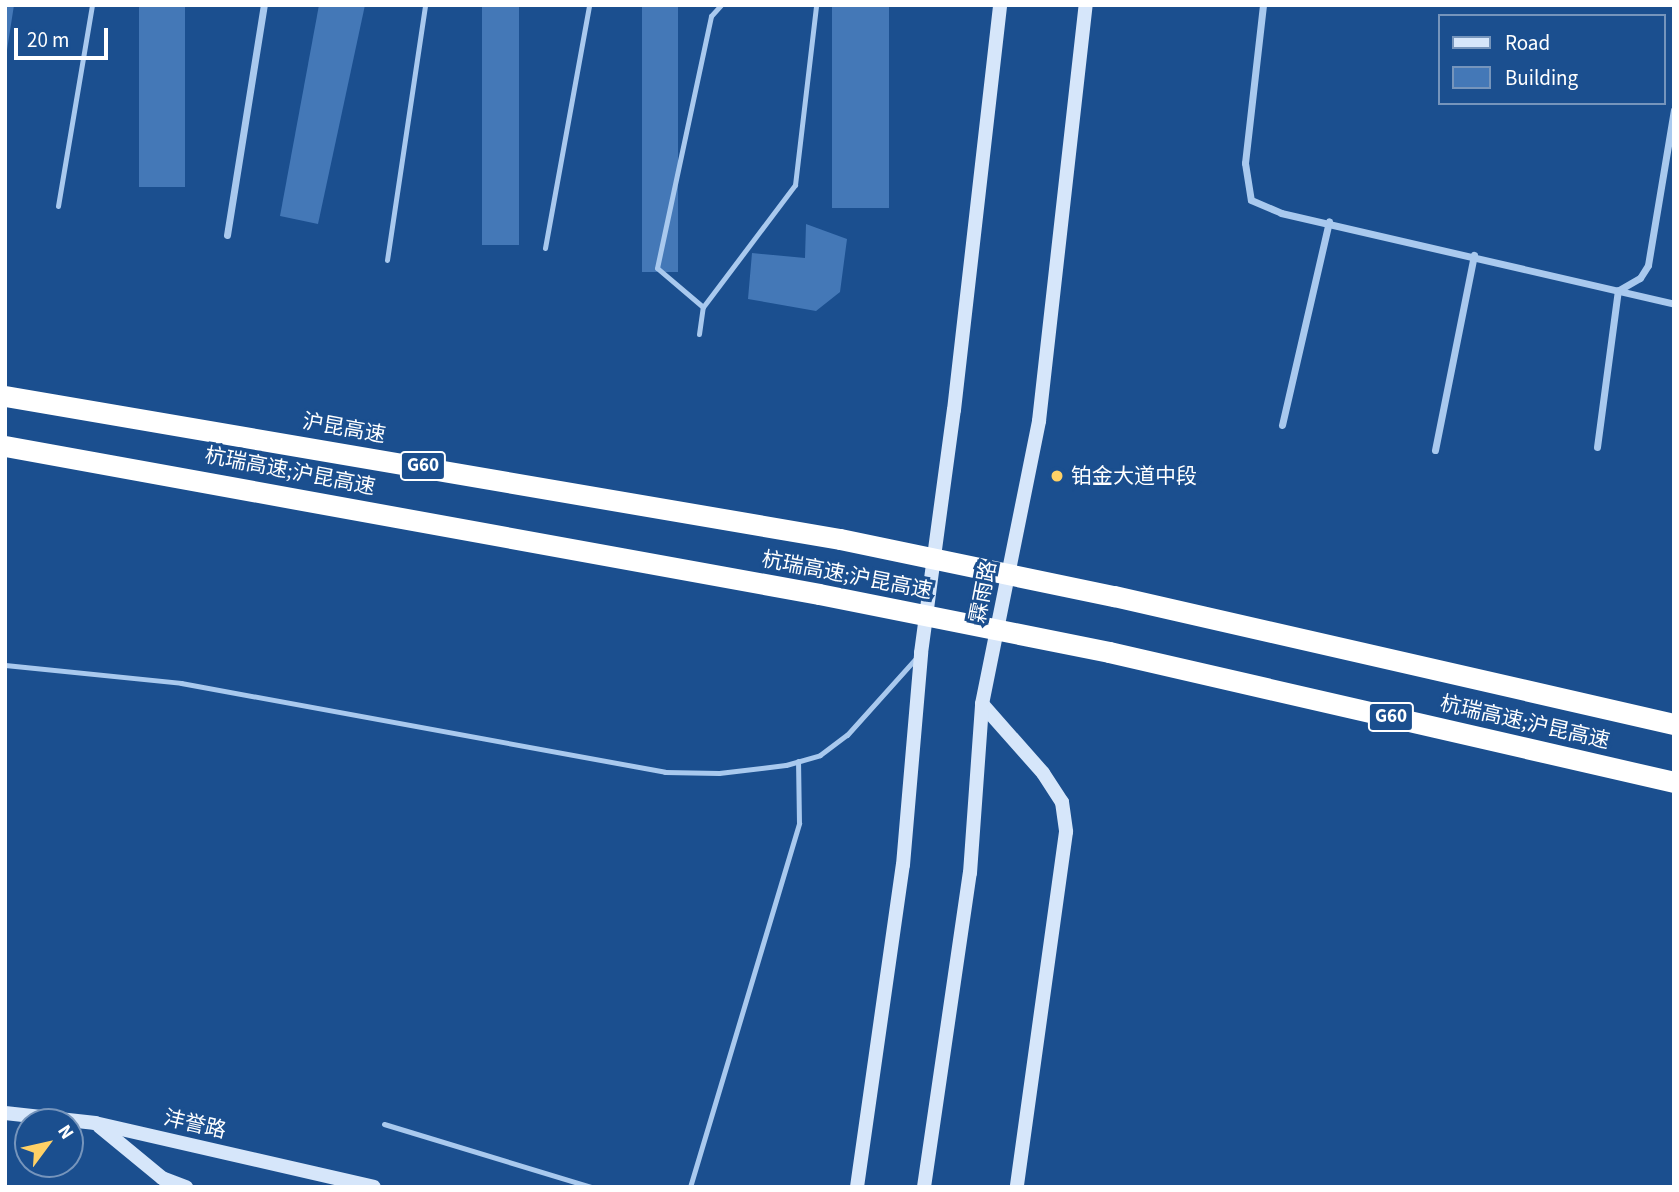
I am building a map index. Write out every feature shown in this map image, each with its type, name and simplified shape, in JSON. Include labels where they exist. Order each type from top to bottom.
[{"type":"highway","name":"沪昆高速","points":[[5,396],[840,539]]},
{"type":"highway","name":"杭瑞高速;沪昆高速","points":[[5,446],[819,594],[1109,652],[1674,782]]},
{"type":"highway","name":"杭瑞高速;沪昆高速","points":[[840,539],[1114,596],[1674,724]]},
{"type":"main road","points":[[857,1187],[904,865],[921,653],[954,410],[1000,5]]},
{"type":"main road","name":"霖雨路","points":[[924,1187],[970,873],[982,704],[1039,421],[1086,5]]},
{"type":"main road","points":[[982,704],[1043,773],[1062,802],[1066,832],[1017,1187]]},
{"type":"main road","name":"沣誉路","points":[[5,1112],[95,1123],[374,1187]]},
{"type":"main road","points":[[95,1123],[162,1178],[186,1187]]},
{"type":"street","points":[[227,236],[264,5]]},
{"type":"street","points":[[1263,5],[1245,163],[1251,200],[1281,213],[1329,221],[1674,304]]},
{"type":"street","points":[[1618,290],[1640,278],[1648,265],[1674,110]]},
{"type":"street","points":[[1282,425],[1329,221]]},
{"type":"street","points":[[1435,450],[1474,255]]},
{"type":"street","points":[[1597,447],[1618,290]]},
{"type":"lane","points":[[58,206],[92,5]]},
{"type":"lane","points":[[387,260],[425,5]]},
{"type":"lane","points":[[545,248],[589,5]]},
{"type":"lane","points":[[703,307],[657,268],[711,16],[720,5]]},
{"type":"lane","points":[[699,334],[703,307],[795,185],[816,5]]},
{"type":"lane","points":[[5,665],[181,683],[664,772],[719,773],[820,755],[847,736],[921,653]]},
{"type":"lane","points":[[690,1187],[799,823],[798,761]]},
{"type":"lane","points":[[384,1124],[593,1187]]},
{"type":"building","points":[[5,5],[14,5],[7,50],[5,50]]},
{"type":"building","points":[[139,5],[185,5],[185,187],[139,187]]},
{"type":"building","points":[[319,5],[365,5],[318,224],[280,216]]},
{"type":"building","points":[[482,5],[519,5],[519,245],[482,245]]},
{"type":"building","points":[[642,5],[678,5],[678,272],[642,272]]},
{"type":"building","points":[[832,5],[889,5],[889,208],[832,208]]},
{"type":"building","points":[[806,224],[847,239],[840,292],[816,311],[748,299],[752,253],[805,258]]},
{"type":"place","name":"铂金大道中段","points":[[1057,476]]}]
